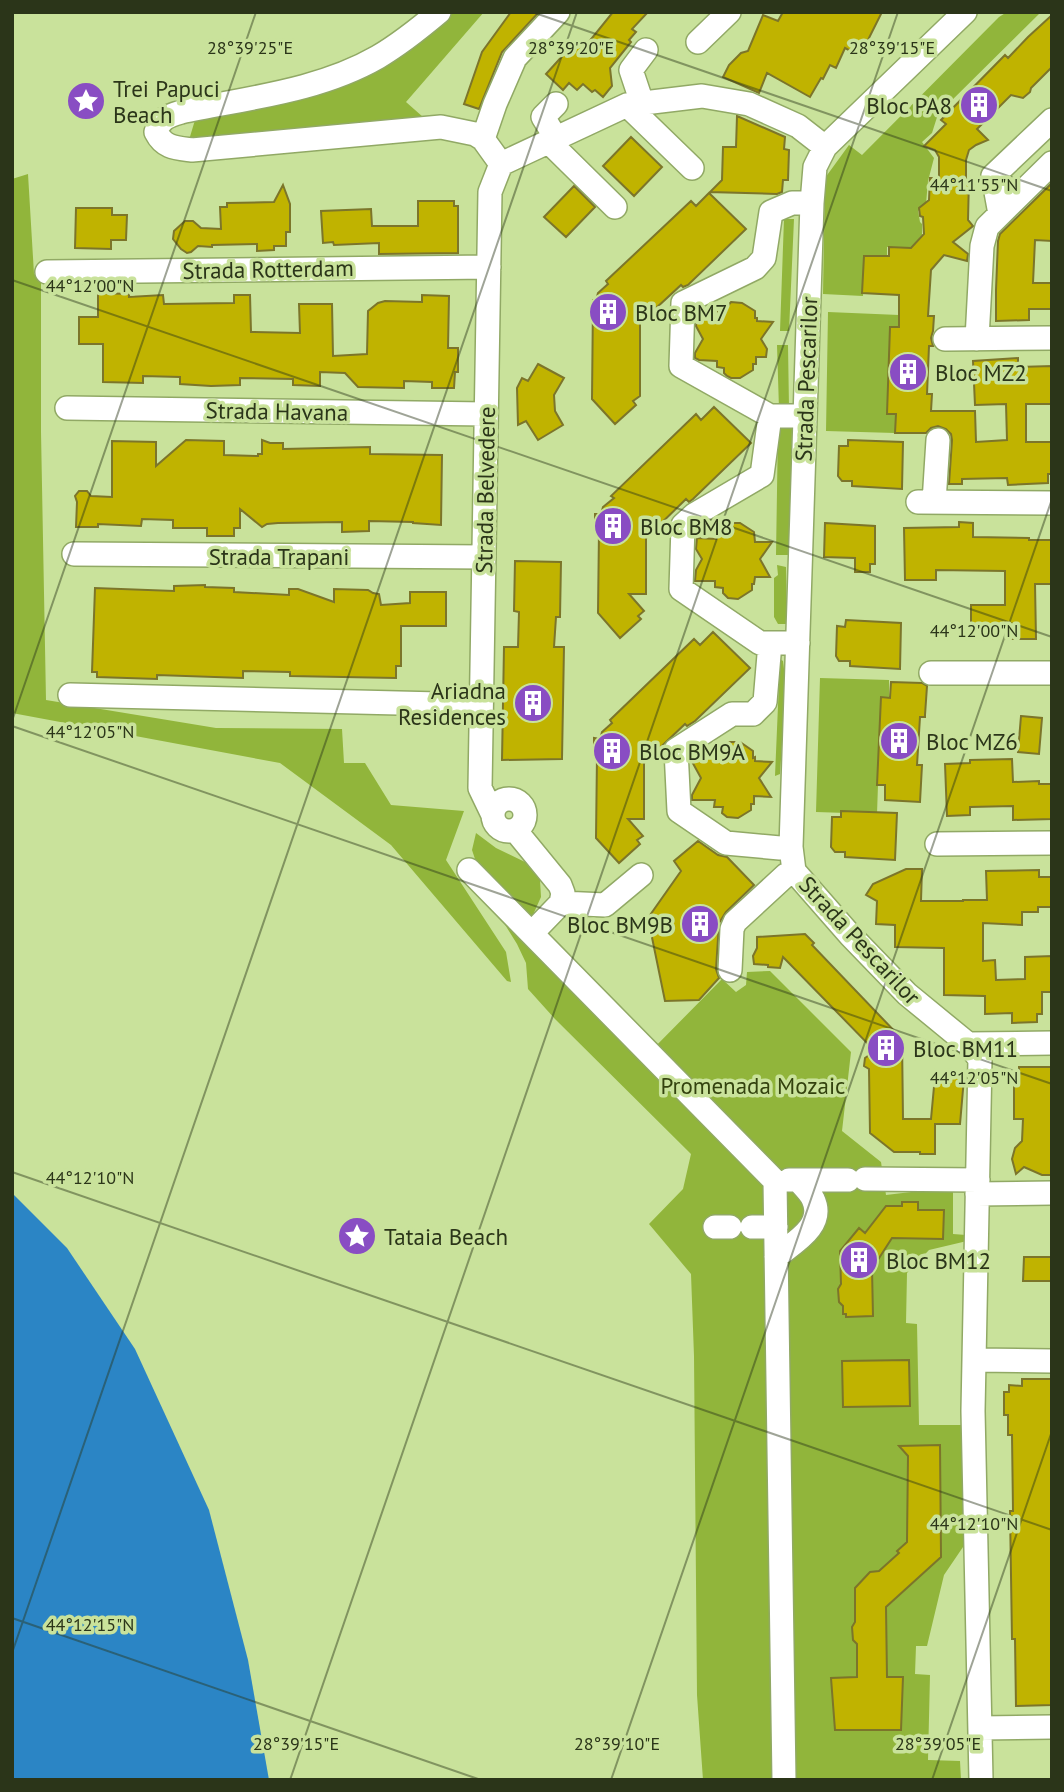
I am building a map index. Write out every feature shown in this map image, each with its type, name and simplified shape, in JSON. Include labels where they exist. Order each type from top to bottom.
[{"type":"street","points":[[439,12],[411,36],[377,58],[345,72],[309,85],[164,118],[156,132],[159,139],[166,145],[192,150],[441,127],[475,134],[502,164],[635,104],[702,96],[749,104],[799,126],[825,147]]},
{"type":"street","points":[[482,139],[515,58],[558,12]]},
{"type":"street","points":[[698,42],[729,12]]},
{"type":"street","name":"Strada Pescarilor","points":[[965,12],[825,147],[815,167],[791,847],[794,871],[850,935],[907,994],[968,1044],[980,1059],[973,1411],[981,1780]]},
{"type":"street","points":[[646,50],[631,70],[635,104],[692,168]]},
{"type":"street","points":[[556,104],[543,117],[552,140],[615,207]]},
{"type":"street","points":[[1000,214],[993,176],[1052,120]]},
{"type":"street","points":[[978,338],[982,246],[987,228],[1052,163]]},
{"type":"street","name":"Strada Belvedere","points":[[502,164],[490,192],[480,788],[493,815],[495,808],[507,799],[517,802],[523,808],[523,823],[515,830],[560,885],[563,893],[561,903]]},
{"type":"street","points":[[805,416],[770,416],[681,366],[683,303],[755,268],[764,258],[771,212],[792,203],[812,203]]},
{"type":"street","name":"Strada Rotterdam","points":[[47,272],[489,267]]},
{"type":"street","points":[[945,339],[1052,338]]},
{"type":"street","name":"Strada Havana","points":[[67,408],[486,414]]},
{"type":"street","points":[[770,416],[762,475],[694,515],[683,525],[681,589],[760,643],[798,643]]},
{"type":"street","points":[[938,440],[926,502],[1052,503]]},
{"type":"street","name":"Strada Trapani","points":[[74,554],[484,557]]},
{"type":"street","points":[[770,643],[765,702],[753,714],[732,714],[676,750],[679,811],[726,844],[791,847]]},
{"type":"street","points":[[931,673],[1052,673]]},
{"type":"street","points":[[70,695],[481,705]]},
{"type":"street","points":[[937,844],[1052,843]]},
{"type":"street","points":[[470,870],[775,1181],[785,1780]]},
{"type":"street","points":[[730,970],[732,929],[735,922],[786,875],[794,871]]},
{"type":"street","points":[[531,933],[561,903],[605,905],[641,875]]},
{"type":"street","points":[[968,1044],[1052,1044]]},
{"type":"street","points":[[775,1181],[856,1179],[1052,1193]]},
{"type":"street","points":[[776,1257],[806,1234],[815,1219],[813,1198],[798,1180]]},
{"type":"street","points":[[733,1227],[776,1227]]},
{"type":"street","points":[[974,1360],[1052,1361]]},
{"type":"street","points":[[980,1728],[1052,1727]]},
{"type":"green space","points":[[445,12],[484,12],[406,102],[423,117],[189,140],[195,120],[323,87]]},
{"type":"green space","points":[[1007,12],[1041,12],[938,114],[932,133],[922,142],[934,158],[926,204],[918,211],[922,235],[911,248],[887,247],[887,255],[864,256],[863,296],[823,294],[825,178],[849,145],[862,155]]},
{"type":"green space","points":[[28,174],[34,274],[41,275],[46,700],[216,728],[342,729],[344,763],[365,763],[391,805],[464,811],[446,860],[506,952],[511,982],[507,981],[391,845],[280,763],[12,713],[12,179]]},
{"type":"green space","points":[[784,219],[794,219],[789,331],[780,331]]},
{"type":"green space","points":[[828,312],[899,315],[899,327],[890,327],[887,413],[896,414],[895,433],[826,431]]},
{"type":"green space","points":[[777,345],[788,345],[789,408],[779,409]]},
{"type":"green space","points":[[778,427],[792,428],[790,555],[776,555]]},
{"type":"green space","points":[[777,565],[786,567],[787,624],[778,624],[774,617],[774,578],[778,575]]},
{"type":"green space","points":[[780,659],[783,661],[786,685],[780,774],[775,776]]},
{"type":"green space","points":[[820,678],[889,680],[889,697],[881,697],[877,814],[816,812]]},
{"type":"green space","points":[[476,833],[496,848],[525,862],[540,880],[541,897],[532,917],[480,874],[472,850]]},
{"type":"green space","name":"Promenada Mozaic","points":[[493,905],[645,1057],[722,979],[736,992],[746,985],[747,972],[770,971],[851,1052],[842,1131],[881,1162],[886,1195],[953,1187],[953,1234],[966,1235],[967,1241],[929,1250],[907,1273],[906,1323],[917,1324],[919,1425],[967,1425],[963,1547],[944,1575],[927,1646],[916,1646],[915,1674],[930,1675],[928,1760],[960,1761],[961,1780],[703,1780],[697,1695],[691,1274],[649,1224],[683,1189],[691,1154],[528,989],[526,963]]},
{"type":"water","points":[[12,1193],[67,1248],[135,1349],[209,1510],[248,1660],[269,1780],[12,1780]]},
{"type":"building","points":[[511,12],[539,12],[502,52],[479,109],[464,104],[482,52]]},
{"type":"building","points":[[613,12],[648,12],[632,29],[636,32],[629,40],[631,42],[610,68],[612,86],[603,97],[583,84],[577,90],[569,83],[563,90],[546,74],[576,41],[584,48]]},
{"type":"building","points":[[783,12],[882,12],[860,56],[845,48],[836,68],[830,65],[810,97],[767,73],[759,93],[723,77],[729,65],[741,53],[748,51],[763,15],[778,21]]},
{"type":"building","points":[[1052,15],[1052,67],[1023,98],[1011,95],[977,129],[988,140],[969,150],[966,160],[966,179],[969,179],[968,220],[973,226],[953,242],[968,254],[967,261],[944,255],[931,270],[928,316],[934,316],[931,338],[933,346],[929,346],[927,394],[932,394],[931,411],[975,411],[976,442],[1007,440],[1006,404],[975,405],[973,361],[1018,358],[1018,367],[1052,366],[1052,404],[1026,404],[1026,442],[1052,442],[1052,474],[1048,474],[1048,483],[1008,485],[1007,478],[962,479],[962,484],[949,484],[951,434],[938,426],[926,433],[895,433],[896,414],[887,414],[890,327],[899,327],[899,295],[862,293],[864,256],[889,256],[889,247],[911,248],[924,234],[923,217],[920,216],[919,208],[929,200],[930,178],[939,178],[939,157],[935,150],[924,146],[946,124],[941,120],[1005,55],[1008,58]]},
{"type":"building","points":[[737,116],[785,137],[784,149],[789,150],[788,180],[783,180],[782,192],[710,192],[722,180],[723,147],[736,147]]},
{"type":"building","points":[[631,137],[662,167],[634,196],[603,166]]},
{"type":"building","points":[[1052,183],[1052,241],[1035,240],[1033,283],[1052,283],[1052,309],[1029,309],[1029,320],[996,321],[1000,234]]},
{"type":"building","points":[[283,185],[290,204],[290,232],[286,232],[286,246],[257,251],[257,244],[212,245],[198,246],[187,253],[173,239],[174,231],[185,221],[193,221],[201,228],[221,229],[220,207],[227,207],[227,203],[274,202]]},
{"type":"building","points":[[574,186],[595,207],[566,237],[544,217]]},
{"type":"building","name":"Bloc BM7","points":[[709,193],[746,229],[688,285],[681,285],[640,323],[640,396],[633,401],[636,405],[615,424],[592,399],[593,300],[596,300],[598,293],[608,284],[606,281],[691,201],[696,206]]},
{"type":"building","points":[[418,201],[454,201],[454,206],[458,206],[458,253],[379,254],[379,243],[323,243],[321,211],[371,209],[372,226],[418,226]]},
{"type":"building","points":[[76,208],[112,208],[112,215],[127,215],[126,240],[111,240],[111,249],[75,248]]},
{"type":"building","points":[[98,293],[129,294],[129,297],[163,295],[164,304],[234,303],[234,295],[250,295],[251,332],[300,333],[299,304],[332,304],[333,356],[367,354],[368,311],[378,303],[422,302],[422,295],[449,296],[448,348],[458,348],[458,372],[455,372],[454,388],[432,388],[432,382],[404,381],[404,388],[358,387],[345,373],[320,372],[320,386],[293,385],[293,379],[240,378],[240,385],[211,386],[180,384],[180,377],[143,376],[143,383],[103,382],[103,344],[79,344],[79,317],[98,317]]},
{"type":"building","points":[[731,302],[742,303],[755,311],[757,321],[773,322],[761,339],[767,349],[766,357],[756,357],[753,370],[740,378],[727,376],[724,368],[717,367],[717,361],[695,358],[703,339],[696,326],[697,318],[718,318],[718,312],[726,312]]},
{"type":"building","points":[[538,364],[564,378],[554,395],[555,411],[563,425],[538,440],[526,421],[518,425],[517,388],[522,378],[528,381]]},
{"type":"building","name":"Bloc BM8","points":[[714,407],[751,443],[693,499],[689,502],[686,499],[646,538],[646,594],[629,594],[644,611],[638,616],[641,619],[620,638],[598,613],[599,531],[595,530],[595,514],[601,514],[603,507],[614,498],[611,496],[696,414],[701,420]]},
{"type":"building","points":[[186,440],[224,441],[224,455],[258,456],[262,454],[262,440],[283,443],[283,449],[370,447],[370,454],[442,455],[441,525],[369,521],[369,531],[342,532],[342,522],[278,523],[262,527],[240,509],[240,528],[234,528],[234,536],[207,536],[207,528],[173,528],[173,520],[142,519],[141,526],[98,524],[98,527],[76,527],[75,496],[79,491],[87,491],[91,496],[112,497],[112,441],[156,442],[156,466]]},
{"type":"building","points":[[848,440],[903,442],[902,489],[852,486],[852,481],[842,481],[838,476],[839,446],[848,446]]},
{"type":"building","points":[[959,522],[973,523],[973,537],[1052,540],[1052,584],[1035,584],[1036,639],[1006,639],[1006,629],[971,629],[971,605],[1005,605],[1005,571],[936,570],[936,580],[905,580],[904,528],[959,527]]},
{"type":"building","points":[[730,523],[740,523],[754,532],[755,542],[772,542],[760,559],[770,577],[755,577],[752,590],[738,599],[728,598],[723,593],[723,588],[715,587],[715,581],[695,581],[696,570],[702,559],[696,549],[697,538],[716,539],[716,532],[725,532]]},
{"type":"building","points":[[825,523],[875,526],[875,564],[870,564],[870,572],[855,572],[855,558],[824,557]]},
{"type":"building","name":"Ariadna Residences","points":[[515,561],[561,562],[560,617],[556,617],[554,647],[564,647],[562,759],[502,760],[504,647],[518,647],[519,612],[514,611]]},
{"type":"building","points":[[174,586],[234,588],[234,592],[289,595],[289,589],[298,589],[334,602],[334,589],[368,590],[379,594],[381,605],[410,603],[410,592],[446,592],[446,626],[401,626],[401,666],[396,666],[396,678],[290,676],[290,672],[243,671],[243,678],[157,675],[157,679],[97,677],[97,672],[92,672],[95,588],[174,591]]},
{"type":"building","points":[[846,620],[901,623],[900,669],[850,666],[850,661],[839,661],[836,656],[837,626],[845,627]]},
{"type":"building","name":"Bloc BM9A","points":[[713,632],[750,668],[695,721],[687,726],[685,724],[644,763],[644,819],[628,819],[643,836],[637,840],[640,844],[619,863],[596,838],[597,756],[594,755],[594,738],[600,739],[602,732],[612,723],[610,720],[694,639],[700,645]]},
{"type":"building","name":"Bloc MZ6","points":[[891,682],[922,683],[927,686],[925,717],[920,717],[917,765],[922,765],[920,802],[885,800],[885,785],[877,785],[881,697],[890,698]]},
{"type":"building","points":[[1021,716],[1042,718],[1039,754],[1018,752]]},
{"type":"building","points":[[729,742],[740,742],[753,751],[755,761],[772,762],[759,778],[771,797],[754,796],[751,810],[738,818],[727,817],[722,813],[723,807],[714,807],[715,800],[692,800],[701,778],[690,758],[716,758],[716,752],[724,752],[724,747]]},
{"type":"building","points":[[1012,759],[1013,782],[1039,781],[1039,784],[1052,784],[1052,819],[1013,820],[1013,806],[970,807],[970,815],[947,816],[945,764],[970,763],[970,760]]},
{"type":"building","points":[[841,811],[897,813],[895,860],[845,857],[845,852],[835,852],[831,847],[832,817],[841,817]]},
{"type":"building","name":"Bloc BM9B","points":[[698,841],[718,855],[727,857],[754,885],[726,912],[719,923],[716,969],[719,978],[699,1000],[665,1001],[648,918],[681,871],[674,861]]},
{"type":"building","points":[[906,869],[922,869],[921,901],[987,900],[986,871],[1039,870],[1039,877],[1052,877],[1051,907],[1038,907],[1038,912],[1022,912],[1022,925],[983,923],[983,961],[995,960],[996,980],[1025,979],[1025,957],[1052,956],[1052,992],[1042,992],[1042,1014],[1037,1014],[1037,1022],[1012,1023],[1012,1013],[985,1014],[985,996],[944,995],[944,948],[895,947],[895,925],[876,924],[877,901],[866,895],[873,884]]},
{"type":"building","name":"Bloc BM11","points":[[805,934],[814,943],[812,945],[902,1039],[903,1119],[931,1119],[935,1076],[964,1078],[960,1124],[935,1124],[935,1154],[894,1152],[870,1133],[869,1069],[864,1066],[865,1058],[875,1051],[783,957],[780,968],[754,964],[757,937]]},
{"type":"building","points":[[1019,1067],[1052,1067],[1052,1175],[1042,1175],[1024,1167],[1016,1174],[1012,1159],[1015,1148],[1022,1141],[1023,1119],[1014,1119],[1014,1076],[1019,1076]]},
{"type":"building","name":"Bloc BM12","points":[[902,1202],[918,1202],[918,1210],[944,1210],[943,1239],[892,1238],[872,1269],[873,1316],[846,1317],[839,1302],[840,1251],[859,1228],[865,1233],[886,1206],[902,1206]]},
{"type":"building","points":[[1024,1257],[1051,1257],[1052,1281],[1023,1281]]},
{"type":"building","points":[[909,1360],[910,1406],[843,1407],[842,1361]]},
{"type":"building","points":[[1022,1379],[1052,1379],[1052,1705],[1016,1706],[1010,1511],[1013,1511],[1012,1435],[1008,1435],[1008,1415],[1004,1415],[1004,1392],[1009,1392],[1009,1385],[1022,1386]]},
{"type":"building","points":[[940,1445],[941,1557],[886,1607],[887,1677],[903,1677],[901,1730],[835,1730],[831,1678],[857,1677],[857,1644],[853,1640],[852,1627],[855,1622],[855,1588],[870,1572],[879,1571],[907,1542],[908,1456],[899,1446]]},
{"type":"place","name":"Trei Papuci Beach","points":[[86,101]]},
{"type":"place","name":"Bloc PA8","points":[[979,105]]},
{"type":"place","name":"Bloc BM7","points":[[608,312]]},
{"type":"place","name":"Bloc MZ2","points":[[908,372]]},
{"type":"place","name":"Bloc BM8","points":[[613,526]]},
{"type":"place","name":"Ariadna Residences","points":[[533,703]]},
{"type":"place","name":"Bloc MZ6","points":[[899,741]]},
{"type":"place","name":"Bloc BM9A","points":[[612,751]]},
{"type":"place","name":"Bloc BM9B","points":[[700,924]]},
{"type":"place","name":"Bloc BM11","points":[[886,1048]]},
{"type":"place","name":"Tataia Beach","points":[[357,1236]]},
{"type":"place","name":"Bloc BM12","points":[[859,1260]]}]
